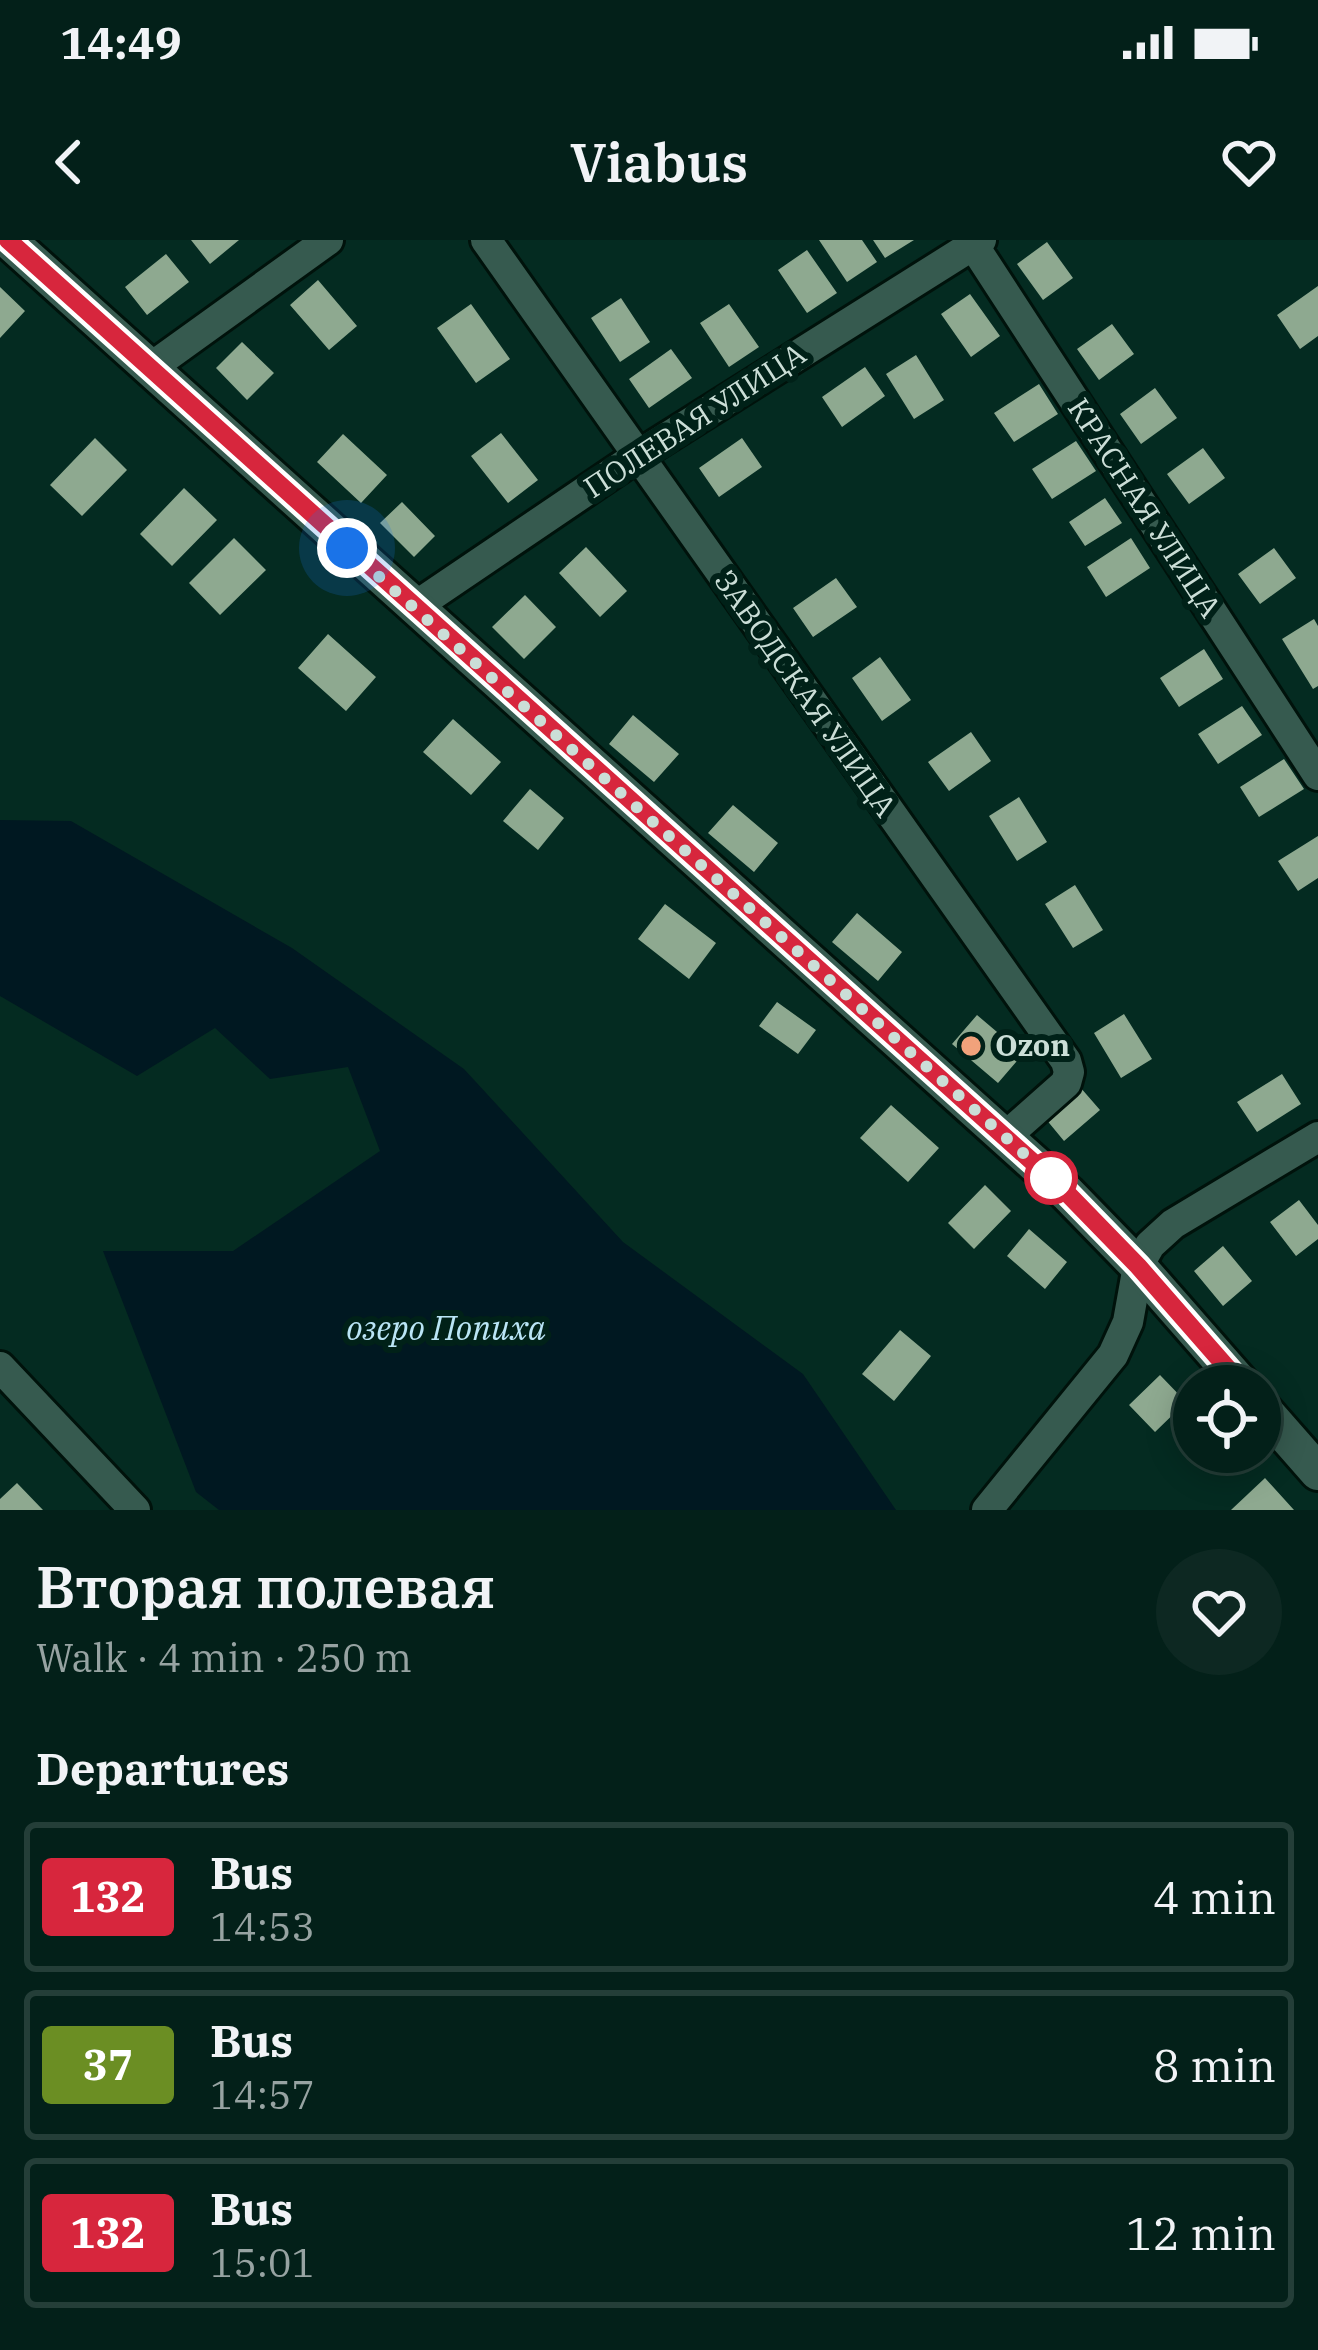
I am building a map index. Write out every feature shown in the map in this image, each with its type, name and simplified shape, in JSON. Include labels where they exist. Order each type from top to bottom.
[{"type":"street","points":[[8,240],[1066,1192],[1225,1365]]},
{"type":"street","points":[[149,369],[328,240]]},
{"type":"street","name":"ЗАВОДСКАЯ УЛИЦА","points":[[486,240],[1066,1061],[1070,1072],[1066,1083],[1005,1137]]},
{"type":"street","name":"ПОЛЕВАЯ УЛИЦА","points":[[413,608],[636,457],[975,242]]},
{"type":"street","name":"КРАСНАЯ УЛИЦА","points":[[975,242],[1318,776]]},
{"type":"street","points":[[986,1510],[1113,1355],[1128,1322],[1138,1266],[1150,1245],[1173,1224],[1318,1137]]},
{"type":"street","points":[[0,1367],[135,1510]]},
{"type":"street","points":[[1281,1430],[1318,1472]]},
{"type":"water","name":"озеро Попиха","points":[[0,820],[71,821],[292,948],[464,1069],[623,1242],[803,1374],[896,1510],[219,1510],[196,1492],[103,1251],[233,1251],[380,1151],[348,1067],[270,1079],[215,1028],[137,1076],[0,996]]},
{"type":"building","points":[[191,240],[239,240],[210,264]]},
{"type":"building","points":[[819,240],[862,240],[877,262],[847,282]]},
{"type":"building","points":[[873,240],[914,240],[885,258]]},
{"type":"building","points":[[1047,242],[1073,278],[1043,300],[1017,264]]},
{"type":"building","points":[[807,250],[837,293],[807,313],[778,270]]},
{"type":"building","points":[[166,254],[189,282],[147,315],[125,287]]},
{"type":"building","points":[[318,280],[357,326],[329,350],[290,305]]},
{"type":"building","points":[[1318,286],[1318,336],[1300,349],[1277,315]]},
{"type":"building","points":[[0,287],[25,311],[0,338]]},
{"type":"building","points":[[970,294],[1000,336],[971,357],[941,314]]},
{"type":"building","points":[[621,298],[650,342],[620,362],[591,318]]},
{"type":"building","points":[[471,304],[510,359],[476,383],[437,328]]},
{"type":"building","points":[[729,304],[759,347],[729,367],[700,323]]},
{"type":"building","points":[[1112,324],[1134,354],[1099,380],[1077,349]]},
{"type":"building","points":[[242,342],[274,373],[247,400],[216,368]]},
{"type":"building","points":[[671,349],[692,378],[649,408],[629,379]]},
{"type":"building","points":[[916,355],[944,400],[914,419],[886,374]]},
{"type":"building","points":[[865,367],[885,396],[842,427],[822,397]]},
{"type":"building","points":[[1039,384],[1058,414],[1014,442],[994,413]]},
{"type":"building","points":[[1155,388],[1177,418],[1141,444],[1120,414]]},
{"type":"building","points":[[501,433],[538,480],[508,503],[471,456]]},
{"type":"building","points":[[343,434],[387,475],[361,503],[317,462]]},
{"type":"building","points":[[95,438],[127,470],[82,516],[50,485]]},
{"type":"building","points":[[742,438],[762,467],[719,497],[699,468]]},
{"type":"building","points":[[1076,441],[1096,471],[1052,499],[1032,469]]},
{"type":"building","points":[[1203,448],[1225,478],[1189,504],[1167,474]]},
{"type":"building","points":[[184,488],[217,520],[172,566],[140,534]]},
{"type":"building","points":[[1105,498],[1122,523],[1085,546],[1069,522]]},
{"type":"building","points":[[402,502],[435,536],[414,557],[380,523]]},
{"type":"building","points":[[234,538],[266,570],[220,615],[189,583]]},
{"type":"building","points":[[1131,538],[1150,568],[1106,597],[1087,567]]},
{"type":"building","points":[[586,547],[627,591],[600,617],[559,573]]},
{"type":"building","points":[[1274,548],[1296,578],[1260,604],[1238,574]]},
{"type":"building","points":[[836,578],[857,607],[813,637],[793,608]]},
{"type":"building","points":[[525,595],[556,627],[524,659],[492,627]]},
{"type":"building","points":[[1314,619],[1318,686],[1313,689],[1282,639]]},
{"type":"building","points":[[328,634],[376,677],[346,711],[298,668]]},
{"type":"building","points":[[1204,649],[1223,679],[1179,707],[1160,678]]},
{"type":"building","points":[[880,657],[911,700],[882,721],[852,678]]},
{"type":"building","points":[[1242,706],[1262,735],[1218,764],[1198,734]]},
{"type":"building","points":[[633,715],[679,754],[654,782],[609,744]]},
{"type":"building","points":[[453,719],[501,762],[471,795],[423,752]]},
{"type":"building","points":[[971,732],[991,761],[949,791],[928,762]]},
{"type":"building","points":[[1284,759],[1304,789],[1259,817],[1240,787]]},
{"type":"building","points":[[530,789],[564,818],[538,850],[503,821]]},
{"type":"building","points":[[1019,797],[1047,842],[1017,861],[989,816]]},
{"type":"building","points":[[733,805],[778,843],[754,872],[708,833]]},
{"type":"building","points":[[1318,836],[1318,878],[1298,891],[1278,861]]},
{"type":"building","points":[[1075,885],[1103,930],[1073,948],[1045,904]]},
{"type":"building","points":[[665,904],[716,943],[689,979],[638,939]]},
{"type":"building","points":[[857,913],[902,952],[878,981],[832,942]]},
{"type":"building","points":[[777,1002],[816,1030],[798,1054],[759,1026]]},
{"type":"building","points":[[1124,1014],[1152,1059],[1121,1078],[1094,1033]]},
{"type":"building","points":[[977,1015],[1023,1054],[998,1083],[952,1044]]},
{"type":"building","points":[[1282,1074],[1301,1104],[1257,1132],[1237,1102]]},
{"type":"building","points":[[1080,1087],[1100,1110],[1064,1141],[1045,1118]]},
{"type":"building","points":[[891,1105],[939,1148],[908,1182],[860,1138]]},
{"type":"building","points":[[985,1185],[1011,1211],[974,1249],[948,1223]]},
{"type":"building","points":[[1299,1200],[1318,1225],[1318,1239],[1296,1256],[1270,1222]]},
{"type":"building","points":[[1029,1229],[1067,1262],[1045,1289],[1007,1256]]},
{"type":"building","points":[[1223,1246],[1252,1281],[1223,1306],[1194,1271]]},
{"type":"building","points":[[900,1330],[931,1356],[894,1401],[862,1374]]},
{"type":"building","points":[[1160,1375],[1173,1388],[1173,1415],[1155,1432],[1129,1405]]},
{"type":"building","points":[[1265,1478],[1294,1510],[1231,1510]]},
{"type":"building","points":[[17,1483],[43,1510],[0,1510],[0,1499]]},
{"type":"bus line","name":"132","points":[[8,240],[1066,1192],[1225,1365]]},
{"type":"place","name":"Ozon","points":[[971,1046]]},
{"type":"route","points":[[347,548],[1051,1178]]}]
